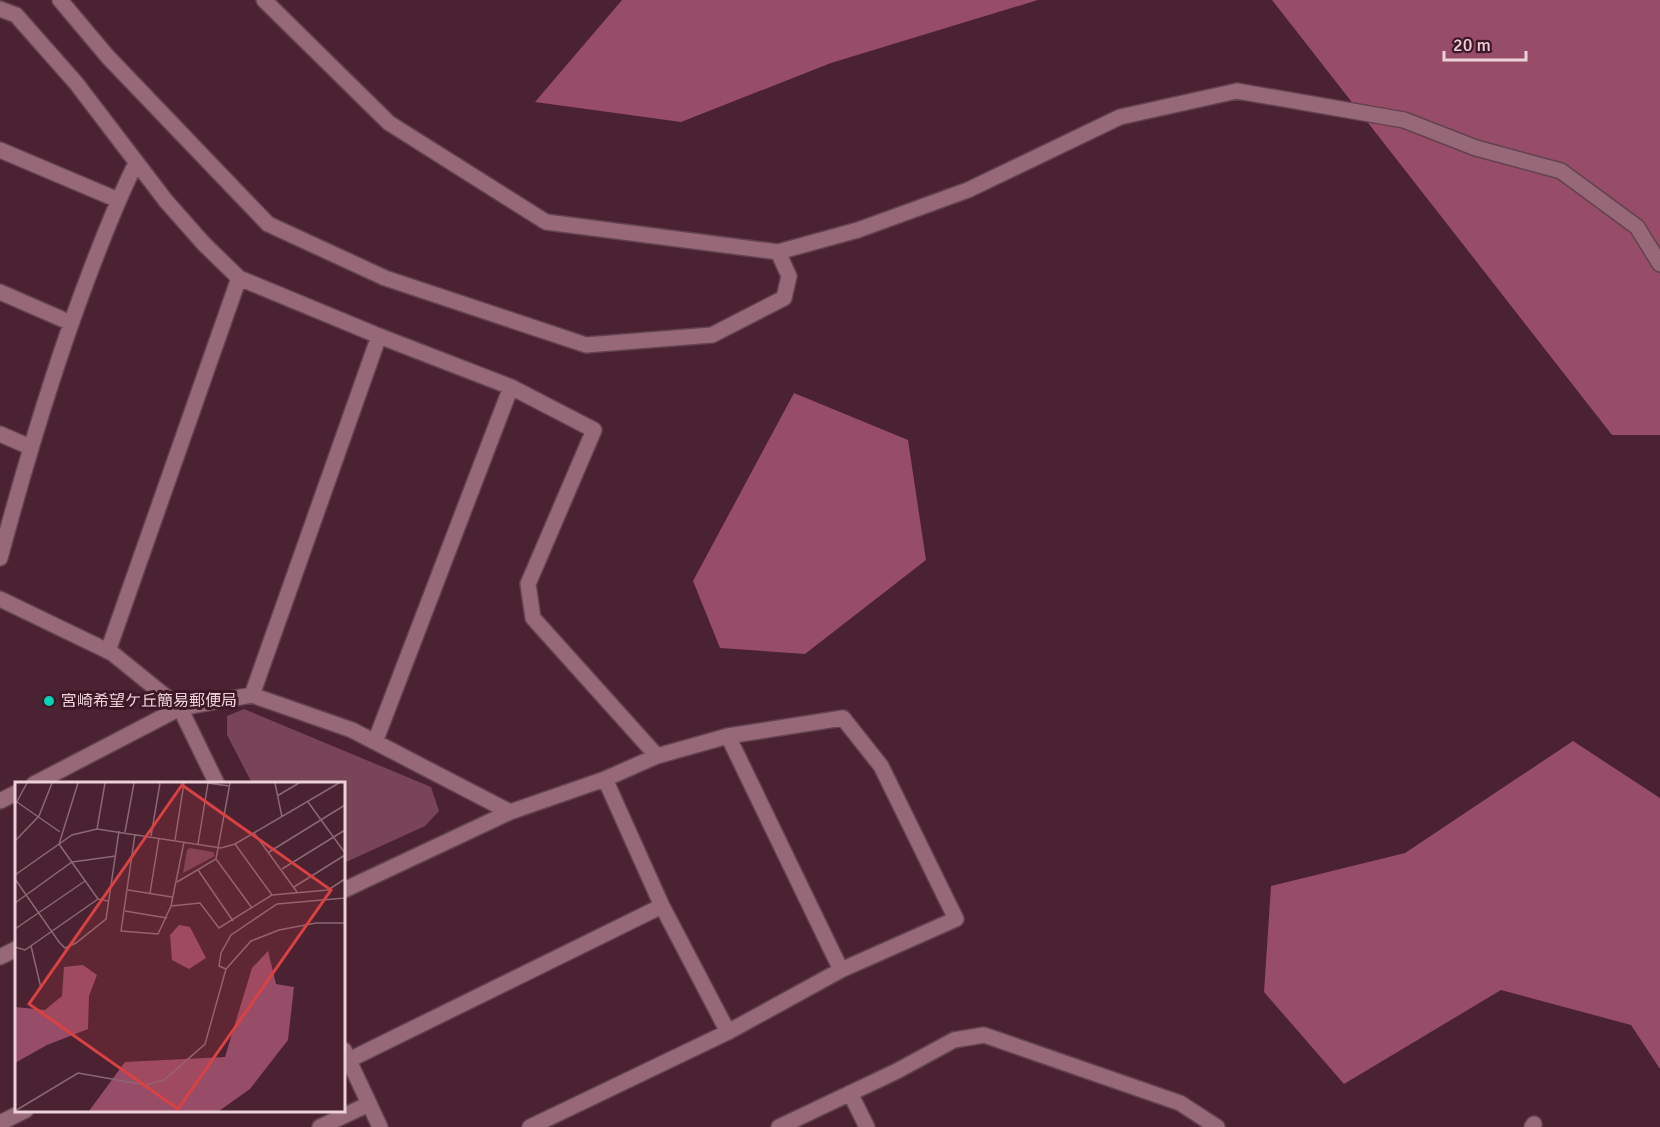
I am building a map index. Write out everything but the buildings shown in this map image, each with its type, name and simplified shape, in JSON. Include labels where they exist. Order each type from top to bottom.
[{"type":"street","points":[[60,0],[108,57],[268,224],[385,278],[586,345],[712,335],[784,298],[789,276],[778,252]]},
{"type":"street","points":[[264,0],[389,123],[546,222],[778,252],[858,230],[968,190],[1120,117],[1237,91],[1404,120],[1476,148],[1561,171],[1637,226],[1660,264]]},
{"type":"street","points":[[0,9],[16,15],[76,83],[136,164],[196,235],[239,278],[511,387],[594,430],[528,585],[533,618],[657,756]]},
{"type":"street","points":[[0,150],[118,200]]},
{"type":"street","points":[[0,558],[30,447],[70,323],[118,200],[136,164]]},
{"type":"street","points":[[108,651],[239,278]]},
{"type":"street","points":[[0,292],[70,323]]},
{"type":"street","points":[[252,695],[379,336]]},
{"type":"street","points":[[375,742],[511,387]]},
{"type":"street","points":[[0,434],[30,447]]},
{"type":"street","points":[[0,599],[108,651],[180,708],[217,782]]},
{"type":"street","points":[[36,782],[180,708],[252,695],[352,730],[510,812]]},
{"type":"street","points":[[345,890],[510,812],[605,779],[657,756],[728,736],[843,718],[881,766],[957,919],[841,970],[728,1032],[530,1127]]},
{"type":"street","points":[[728,736],[841,970]]},
{"type":"street","points":[[605,779],[662,906],[728,1032]]},
{"type":"street","points":[[0,801],[15,794]]},
{"type":"street","points":[[380,1127],[346,1055],[662,906]]},
{"type":"street","points":[[0,957],[15,950]]},
{"type":"street","points":[[779,1127],[954,1040],[984,1035],[1180,1103],[1217,1127]]},
{"type":"street","points":[[850,1093],[867,1127]]},
{"type":"street","points":[[320,1127],[369,1104]]},
{"type":"street","points":[[0,1123],[22,1112]]},
{"type":"shaded area","points":[[622,0],[1038,0],[831,63],[681,122],[535,102]]},
{"type":"shaded area","points":[[1272,0],[1660,0],[1660,435],[1612,435]]},
{"type":"shaded area","points":[[794,393],[908,440],[926,560],[805,654],[720,648],[693,581]]},
{"type":"shaded area","points":[[244,709],[431,787],[439,811],[425,826],[345,863],[345,782],[251,782],[227,735],[227,716]]},
{"type":"shaded area","points":[[1573,741],[1660,798],[1660,1069],[1631,1025],[1501,990],[1344,1084],[1264,992],[1271,886],[1405,853]]},
{"type":"place","name":"宮崎希望ケ丘簡易郵便局","points":[[49,701]]}]
